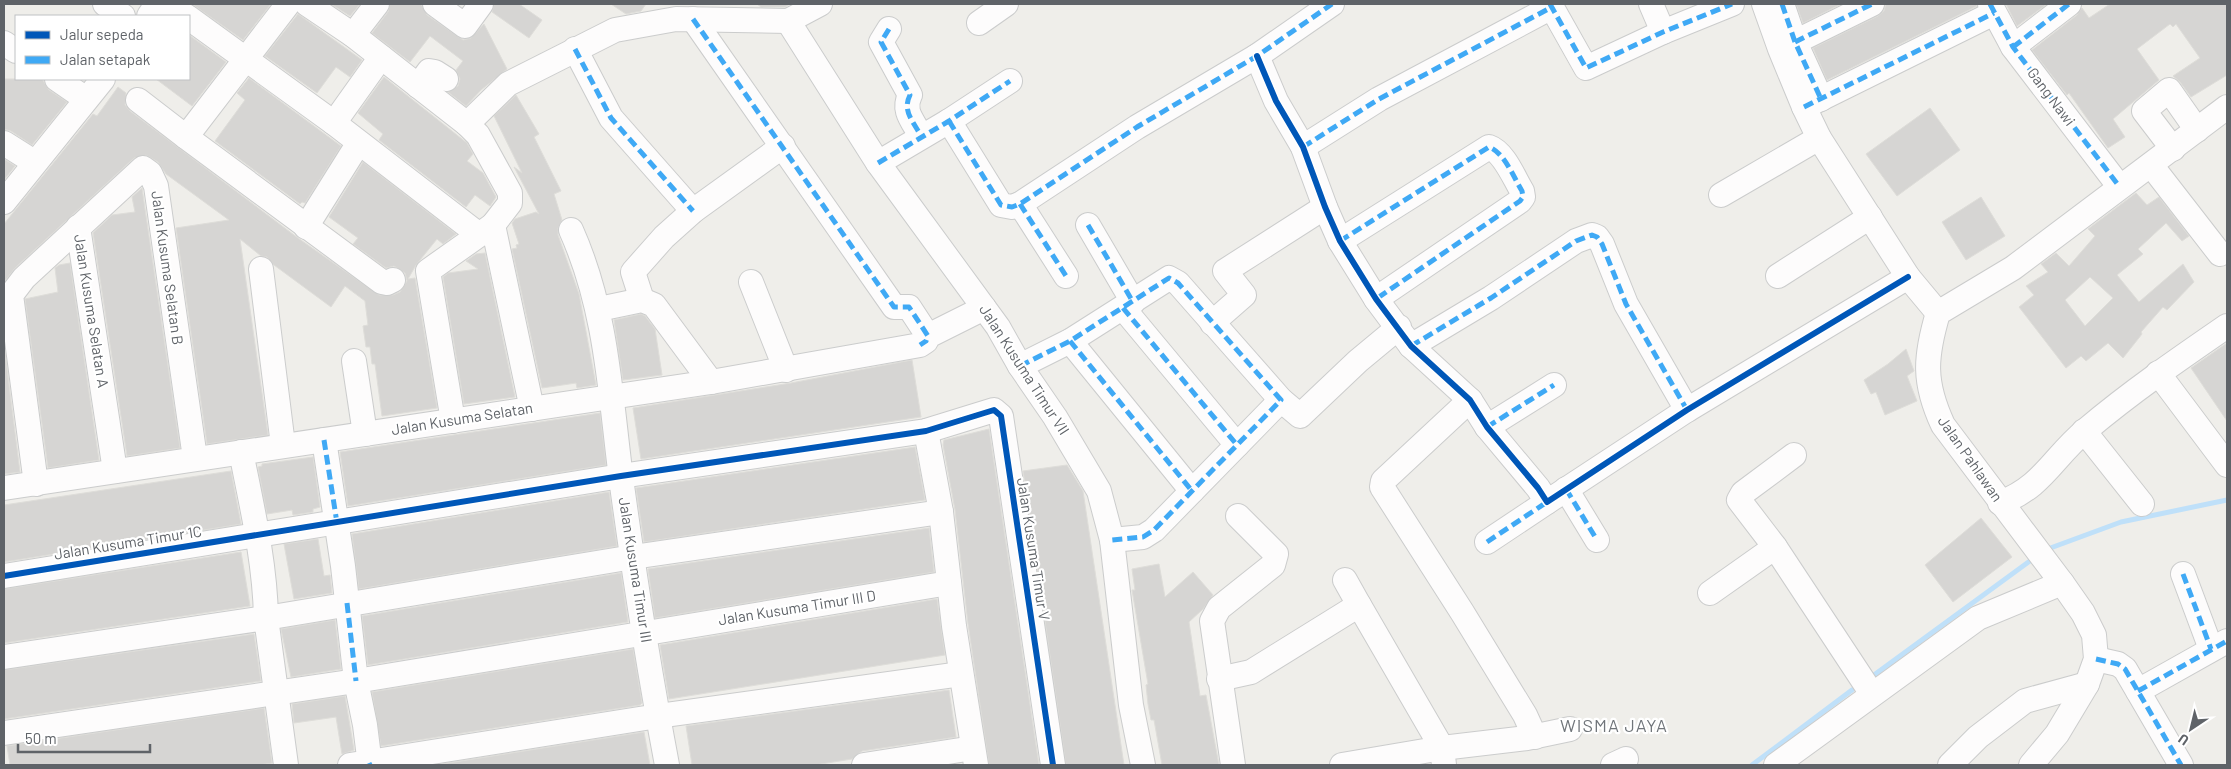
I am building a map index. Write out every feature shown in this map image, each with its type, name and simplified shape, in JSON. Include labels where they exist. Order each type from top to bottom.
[{"type":"street","points":[[106,4],[122,15]]},
{"type":"street","points":[[150,15],[157,4]]},
{"type":"street","points":[[168,4],[184,15]]},
{"type":"street","points":[[186,137],[288,4]]},
{"type":"street","points":[[307,4],[353,35],[467,124],[478,135],[510,193],[510,203],[485,229],[428,270],[453,421]]},
{"type":"street","points":[[353,35],[377,4]]},
{"type":"street","points":[[435,4],[466,26],[480,4]]},
{"type":"street","points":[[656,4],[685,19],[782,146],[894,308],[909,308],[924,340]]},
{"type":"street","points":[[467,124],[508,84],[615,30],[685,19],[788,21],[820,4]]},
{"type":"street","points":[[979,23],[1006,4]]},
{"type":"street","points":[[949,121],[1001,205],[1012,207],[1020,204],[1137,127],[1257,56],[1332,4]]},
{"type":"street","points":[[1651,4],[1664,32]]},
{"type":"street","points":[[1303,147],[1379,98],[1551,5],[1586,68],[1664,32],[1732,4]]},
{"type":"street","points":[[1764,4],[1812,103]]},
{"type":"street","points":[[1782,4],[1812,103],[1820,138],[1908,277],[1938,313],[2013,268],[2119,186],[2151,165],[2227,107]]},
{"type":"street","points":[[1794,42],[1872,4]]},
{"type":"street","points":[[2013,47],[2069,4]]},
{"type":"street","points":[[1812,103],[1992,8]]},
{"type":"street","name":"Gang Nawi","points":[[1992,8],[2013,47],[2119,186]]},
{"type":"street","points":[[190,19],[334,123],[358,144],[485,229],[532,408]]},
{"type":"street","name":"Jalan Kusuma Timur VII","points":[[788,21],[878,163],[998,327],[1020,366],[1100,491],[1112,540],[1132,705],[1143,765]]},
{"type":"street","points":[[889,29],[882,42],[910,95],[905,106],[921,136]]},
{"type":"street","points":[[4,43],[15,51]]},
{"type":"street","points":[[575,49],[611,118],[693,211]]},
{"type":"street","points":[[1257,56],[1276,101],[1303,147],[1324,207],[1340,240],[1376,299],[1405,337],[1470,400],[1487,427],[1538,488],[1547,502]]},
{"type":"street","points":[[334,123],[381,57]]},
{"type":"street","points":[[418,86],[429,71],[435,72],[446,79]]},
{"type":"street","points":[[58,80],[86,99]]},
{"type":"street","points":[[4,202],[34,162],[102,80]]},
{"type":"street","points":[[878,163],[949,121],[1010,81]]},
{"type":"street","points":[[2172,149],[2144,110],[2169,90],[2197,130]]},
{"type":"street","points":[[138,100],[382,282],[387,283],[393,280]]},
{"type":"street","points":[[1721,195],[1820,138]]},
{"type":"street","points":[[4,143],[34,162]]},
{"type":"street","points":[[306,226],[358,144]]},
{"type":"street","points":[[642,300],[633,272],[664,237],[693,211],[782,146]]},
{"type":"street","points":[[1340,240],[1490,147],[1495,149],[1522,191],[1523,197],[1520,201],[1376,299]]},
{"type":"street","points":[[2151,165],[2220,254]]},
{"type":"street","name":"Jalan Kusuma Selatan B","points":[[78,227],[140,170],[144,168],[150,173],[156,186],[195,458]]},
{"type":"street","points":[[1020,204],[1066,276]]},
{"type":"street","points":[[1212,323],[1244,295],[1225,271],[1324,207]]},
{"type":"street","points":[[1778,276],[1870,217]]},
{"type":"street","points":[[1088,225],[1128,305],[1237,445]]},
{"type":"street","name":"Jalan Kusuma Selatan A","points":[[78,227],[115,471]]},
{"type":"street","name":"Jalan Kusuma Selatan A","points":[[36,484],[11,295],[24,278],[78,227]]},
{"type":"street","name":"Jalan Kusuma Timur III","points":[[571,230],[599,309],[613,397],[621,476],[633,557],[667,765]]},
{"type":"street","points":[[1020,366],[1070,341],[1169,278],[1178,283],[1281,400],[1300,416],[1358,360],[1490,298],[1576,241],[1592,234],[1602,244],[1626,304],[1687,410]]},
{"type":"street","points":[[261,269],[283,445]]},
{"type":"street","points":[[1487,542],[1687,410],[1908,277]]},
{"type":"street","points":[[751,282],[786,370]]},
{"type":"street","points":[[599,309],[642,300],[654,305],[711,382]]},
{"type":"street","name":"Jalan Kusuma Selatan","points":[[4,488],[786,370],[924,340],[984,308]]},
{"type":"street","name":"Jalan Pahlawan","points":[[1938,313],[1929,344],[1931,399],[1943,425],[2062,583],[2083,613],[2094,635],[2096,658],[2087,684],[2057,734],[2031,765]]},
{"type":"street","points":[[2000,503],[2015,497],[2034,484],[2084,431],[2158,373],[2227,326]]},
{"type":"street","points":[[1070,341],[1192,491]]},
{"type":"street","points":[[354,361],[365,434]]},
{"type":"street","points":[[2158,373],[2227,465]]},
{"type":"street","points":[[1487,427],[1554,385]]},
{"type":"street","points":[[1112,540],[1143,537],[1154,530],[1281,400]]},
{"type":"street","points":[[1470,400],[1383,481],[1382,486],[1525,715],[1535,737]]},
{"type":"street","name":"Jalan Kusuma Timur V","points":[[926,431],[994,410],[1001,416],[1053,765]]},
{"type":"street","points":[[864,765],[975,757],[961,674],[941,512],[926,431]]},
{"type":"street","name":"Jalan Kusuma Timur 1C","points":[[4,576],[621,476],[926,431]]},
{"type":"street","points":[[2084,431],[2142,504]]},
{"type":"street","points":[[324,440],[337,523],[356,681],[365,725],[363,764],[658,716],[961,674]]},
{"type":"street","points":[[241,452],[257,535],[266,596],[266,618],[286,765]]},
{"type":"street","points":[[1794,455],[1743,494],[1738,500],[1775,547],[1872,694]]},
{"type":"street","points":[[1566,489],[1597,540]]},
{"type":"street","points":[[4,658],[266,618],[347,603],[633,557],[941,512]]},
{"type":"street","points":[[1233,765],[1212,636],[1213,615],[1276,560],[1276,554],[1238,516]]},
{"type":"street","points":[[1710,593],[1775,547]]},
{"type":"street","points":[[2138,691],[2219,645],[2183,574]]},
{"type":"street","points":[[1345,580],[1443,757]]},
{"type":"street","name":"Jalan Kusuma Timur III D","points":[[4,733],[356,681],[949,583]]},
{"type":"street","points":[[1788,762],[1872,694],[1978,618],[2062,583]]},
{"type":"street","points":[[1219,680],[1251,672],[1359,605]]},
{"type":"street","points":[[2096,658],[2118,664],[2125,669],[2181,765]]},
{"type":"street","points":[[1950,765],[1978,737],[2025,701],[2087,684]]},
{"type":"street","points":[[1342,765],[1443,757],[1570,729]]},
{"type":"building","points":[[192,4],[271,4],[243,40]]},
{"type":"building","points":[[331,4],[360,4],[350,16]]},
{"type":"building","points":[[390,4],[421,4],[427,15],[463,40],[471,38],[484,24],[507,69],[481,90],[466,106],[448,92],[458,86],[460,79],[456,70],[463,61],[430,36],[410,62],[372,33],[388,12]]},
{"type":"building","points":[[494,4],[519,4],[542,20],[529,38],[492,12]]},
{"type":"building","points":[[611,4],[646,4],[641,11],[626,14]]},
{"type":"building","points":[[757,4],[790,4],[785,7],[761,7]]},
{"type":"building","points":[[1796,4],[1841,4],[1803,23]]},
{"type":"building","points":[[1886,4],[1976,4],[1977,6],[1827,80],[1813,48],[1878,16],[1884,11]]},
{"type":"building","points":[[2006,4],[2047,4],[2017,26]]},
{"type":"building","points":[[2110,4],[2227,4],[2227,75],[2191,97],[2173,76],[2200,58],[2176,24],[2173,27],[2170,24],[2137,49],[2159,80],[2113,119],[2125,137],[2108,148],[2069,93],[2067,95],[2032,50],[2077,15],[2082,8],[2089,18]]},
{"type":"building","points":[[298,14],[362,60],[350,77],[336,67],[317,93],[265,56]]},
{"type":"building","points":[[190,36],[226,62],[192,106],[157,80],[190,80]]},
{"type":"building","points":[[384,77],[467,143],[473,154],[467,161],[483,173],[496,197],[490,206],[475,195],[466,207],[379,140],[383,134],[358,113]]},
{"type":"building","points":[[249,78],[341,146],[305,203],[302,202],[300,204],[215,141],[245,100],[237,93]]},
{"type":"building","points":[[4,79],[43,80],[49,90],[67,102],[32,145],[11,131],[4,129]]},
{"type":"building","points":[[118,87],[126,93],[125,105],[130,111],[298,238],[379,295],[393,295],[400,292],[407,281],[405,273],[394,266],[386,268],[353,244],[358,238],[329,217],[363,162],[456,234],[443,244],[437,239],[416,265],[408,279],[415,278],[437,408],[382,416],[375,364],[372,364],[370,347],[366,347],[363,326],[368,325],[365,301],[345,286],[331,307],[274,265],[267,257],[261,256],[240,239],[268,435],[207,444],[176,228],[229,220],[166,174],[158,162],[146,155],[134,158],[15,268],[4,282],[4,224],[93,114],[97,116]]},
{"type":"building","points":[[516,95],[539,134],[534,137],[561,191],[554,194],[562,220],[558,228],[558,235],[579,294],[596,385],[577,388],[576,383],[542,388],[512,249],[517,248],[516,245],[519,244],[512,223],[515,219],[536,212],[539,214],[514,167],[522,173],[494,116]]},
{"type":"building","points":[[1930,108],[1960,150],[1897,196],[1866,154]]},
{"type":"building","points":[[4,159],[15,166],[4,180]]},
{"type":"building","points":[[142,188],[180,448],[127,456],[93,233],[112,215],[135,212],[132,197]]},
{"type":"building","points":[[2136,193],[2147,205],[2159,197],[2189,236],[2182,241],[2166,223],[2138,249],[2143,254],[2117,275],[2139,302],[2183,264],[2194,282],[2167,310],[2163,307],[2141,332],[2142,334],[2123,358],[2108,343],[2086,361],[2081,356],[2066,368],[2019,307],[2034,295],[2026,286],[2048,272],[2041,264],[2056,253],[2069,266],[2095,236],[2088,229]],"holes":[[[2090,277],[2113,298],[2085,326],[2065,300]]]},
{"type":"building","points":[[1981,197],[2005,236],[1966,260],[1942,222]]},
{"type":"building","points":[[485,253],[515,397],[464,404],[443,277],[448,273],[478,269],[466,261],[476,254]]},
{"type":"building","points":[[70,263],[99,460],[48,468],[25,299],[58,292],[55,268],[59,265]]},
{"type":"building","points":[[641,314],[645,316],[655,329],[662,375],[623,380],[614,320]]},
{"type":"building","points":[[2227,343],[2227,421],[2191,368]]},
{"type":"building","points":[[4,345],[20,472],[4,474]]},
{"type":"building","points":[[1906,349],[1914,371],[1907,376],[1917,401],[1885,415],[1876,392],[1871,394],[1864,380]]},
{"type":"building","points":[[912,360],[921,417],[641,459],[633,408],[791,383]]},
{"type":"building","points":[[600,413],[606,465],[348,506],[340,452]]},
{"type":"building","points":[[989,429],[1039,765],[989,765],[968,624],[955,510],[943,445],[944,440]]},
{"type":"building","points":[[915,447],[925,500],[644,542],[636,488]]},
{"type":"building","points":[[313,457],[320,507],[313,509],[313,512],[293,515],[292,510],[267,514],[258,467],[262,466],[262,464]]},
{"type":"building","points":[[1067,465],[1083,491],[1124,765],[1066,765],[1023,471]]},
{"type":"building","points":[[231,471],[241,524],[4,562],[4,505]]},
{"type":"building","points":[[609,492],[617,546],[359,589],[352,534]]},
{"type":"building","points":[[1981,518],[2012,557],[1953,602],[1925,565]]},
{"type":"building","points":[[929,528],[934,572],[655,618],[648,569]]},
{"type":"building","points":[[318,539],[324,576],[330,575],[332,593],[294,599],[284,544]]},
{"type":"building","points":[[241,552],[250,606],[4,643],[4,589]]},
{"type":"building","points":[[1159,564],[1165,597],[1193,572],[1213,595],[1203,609],[1189,622],[1200,696],[1206,695],[1219,765],[1162,765],[1154,720],[1151,720],[1148,704],[1146,685],[1148,684],[1132,590],[1135,590],[1132,569]]},
{"type":"building","points":[[621,573],[628,622],[368,665],[362,616]]},
{"type":"building","points":[[937,599],[945,655],[669,699],[660,645]]},
{"type":"building","points":[[335,620],[341,669],[291,677],[281,629]]},
{"type":"building","points":[[254,634],[261,681],[4,719],[4,670]]},
{"type":"building","points":[[633,649],[642,703],[640,705],[381,746],[372,692]]},
{"type":"building","points":[[949,690],[956,737],[862,751],[852,759],[815,765],[692,765],[686,726]]},
{"type":"building","points":[[345,696],[354,750],[342,754],[336,717],[294,723],[292,704]]},
{"type":"building","points":[[264,708],[272,763],[259,765],[10,765],[7,746]]},
{"type":"building","points":[[644,732],[650,765],[436,765]]},
{"type":"waterway","points":[[2045,550],[2121,522],[2227,500]]},
{"type":"waterway","points":[[1874,675],[2034,558]]},
{"type":"waterway","points":[[1752,765],[1852,690]]},
{"type":"marked path","points":[[949,121],[1001,205],[1012,207],[1020,204],[1137,127],[1257,56],[1332,4]]},
{"type":"marked path","points":[[1550,4],[1586,68],[1663,32],[1732,4]]},
{"type":"marked path","points":[[1782,4],[1795,42],[1821,99]]},
{"type":"marked path","points":[[1795,42],[1872,4]]},
{"type":"marked path","points":[[1990,4],[2013,47],[2119,186]]},
{"type":"marked path","points":[[2013,47],[2069,4]]},
{"type":"marked path","points":[[1303,147],[1379,99],[1552,7]]},
{"type":"marked path","points":[[1804,107],[1994,13]]},
{"type":"marked path","points":[[693,19],[894,307],[909,307],[928,336],[926,341],[920,345]]},
{"type":"marked path","points":[[889,29],[881,42],[910,95],[907,106],[908,111],[921,136]]},
{"type":"marked path","points":[[575,49],[611,118],[693,211]]},
{"type":"marked path","points":[[878,163],[949,121],[1010,81]]},
{"type":"marked path","points":[[1340,241],[1489,147],[1499,154],[1508,166],[1522,191],[1523,197],[1520,201],[1376,299]]},
{"type":"marked path","points":[[1020,204],[1066,276]]},
{"type":"marked path","points":[[1088,225],[1133,302]]},
{"type":"marked path","points":[[1411,346],[1491,298],[1576,241],[1592,235],[1597,237],[1602,244],[1626,304],[1687,410]]},
{"type":"marked path","points":[[1020,366],[1070,341],[1169,278],[1178,283],[1281,400],[1154,530],[1143,537],[1112,540]]},
{"type":"marked path","points":[[1123,308],[1237,445]]},
{"type":"marked path","points":[[1070,341],[1192,491]]},
{"type":"marked path","points":[[1487,427],[1554,385]]},
{"type":"marked path","points":[[324,440],[337,523]]},
{"type":"marked path","points":[[1566,489],[1597,540]]},
{"type":"marked path","points":[[1487,542],[1547,502]]},
{"type":"marked path","points":[[2183,574],[2211,649]]},
{"type":"marked path","points":[[347,603],[356,681]]},
{"type":"marked path","points":[[2138,691],[2227,641]]},
{"type":"marked path","points":[[2096,659],[2118,664],[2125,669],[2181,765]]},
{"type":"cycle path","points":[[1257,56],[1276,101],[1303,147],[1325,207],[1340,241],[1376,299],[1411,346],[1470,400],[1487,427],[1538,488],[1547,502],[1687,410],[1908,277]]},
{"type":"cycle path","points":[[4,576],[621,476],[926,431],[994,410],[1001,416],[1053,765]]},
{"type":"district","name":"WISMA JAYA","points":[[1614,726]]}]
